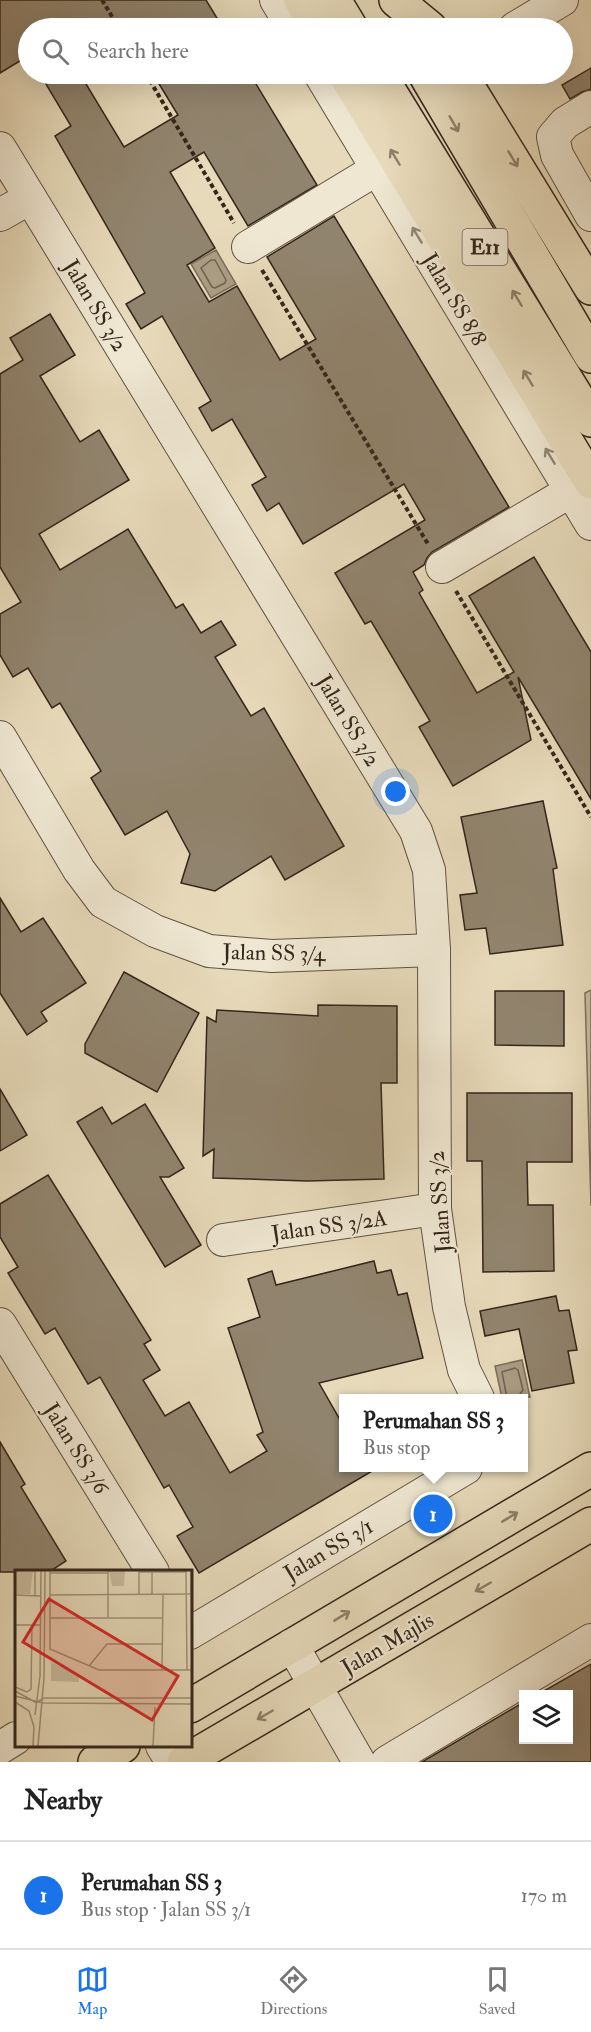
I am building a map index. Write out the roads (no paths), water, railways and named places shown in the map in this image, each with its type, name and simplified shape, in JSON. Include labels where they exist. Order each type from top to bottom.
[{"type":"main road","points":[[301,0],[312,18]]},
{"type":"main road","points":[[334,0],[345,18]]},
{"type":"main road","points":[[382,0],[392,18]]},
{"type":"main road","points":[[396,0],[419,18]]},
{"type":"main road","points":[[351,84],[581,487]]},
{"type":"main road","name":"E11","points":[[385,84],[591,420]]},
{"type":"main road","name":"E11","points":[[431,84],[591,356]]},
{"type":"main road","points":[[466,84],[591,288]]},
{"type":"main road","name":"Jalan Majlis","points":[[192,1705],[591,1469]]},
{"type":"main road","name":"Jalan Majlis","points":[[184,1762],[591,1524]]},
{"type":"main road","points":[[96,1762],[121,1747]]},
{"type":"street","points":[[276,0],[287,18]]},
{"type":"street","points":[[532,18],[562,0]]},
{"type":"street","name":"Jalan SS 8/8","points":[[326,84],[377,169],[581,487],[591,524]]},
{"type":"street","points":[[591,107],[557,129],[553,137],[557,155],[591,215]]},
{"type":"street","name":"Jalan SS 3/2","points":[[0,148],[416,831],[429,870],[434,950],[435,1209],[449,1307],[464,1370],[476,1394]]},
{"type":"street","points":[[248,247],[377,169]]},
{"type":"street","points":[[0,215],[30,198]]},
{"type":"street","points":[[441,567],[581,487]]},
{"type":"street","name":"Jalan SS 3/4","points":[[0,737],[79,870],[103,902],[155,930],[209,951],[272,956],[434,950]]},
{"type":"street","name":"Jalan SS 3/2A","points":[[223,1240],[435,1209]]},
{"type":"street","name":"Jalan SS 3/6","points":[[0,1324],[152,1570]]},
{"type":"street","name":"Jalan SS 3/1","points":[[192,1631],[458,1472]]},
{"type":"street","points":[[387,1762],[591,1640]]},
{"type":"street","points":[[292,1646],[358,1762]]},
{"type":"street","points":[[0,1748],[15,1739]]},
{"type":"street","points":[[163,1747],[172,1762]]},
{"type":"water","points":[[216,250],[236,284],[211,298],[191,264]]},
{"type":"water","points":[[522,1360],[530,1397],[528,1394],[501,1394],[495,1366]]},
{"type":"place","name":"Perumahan SS 3","points":[[433,1514]]}]
